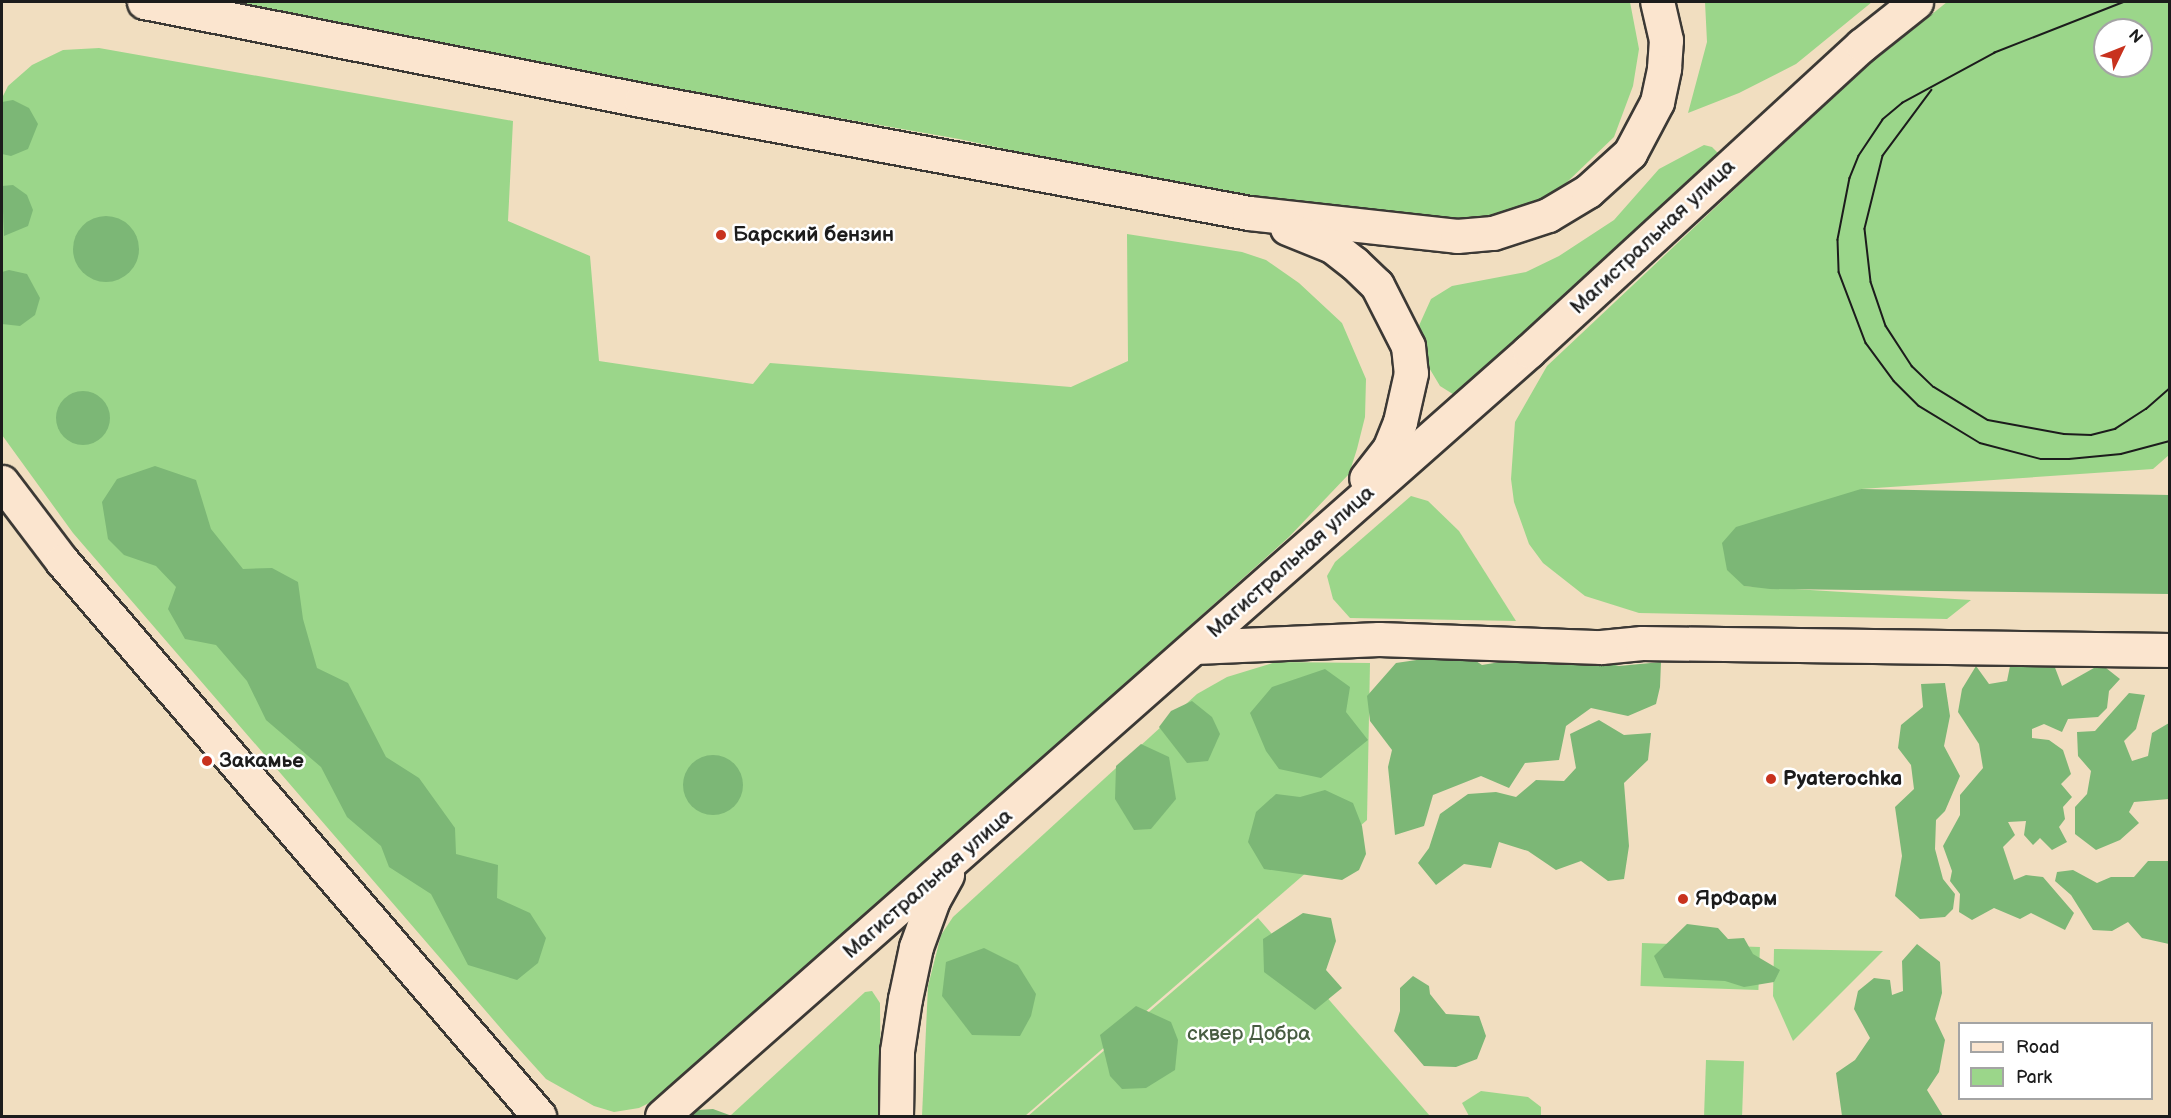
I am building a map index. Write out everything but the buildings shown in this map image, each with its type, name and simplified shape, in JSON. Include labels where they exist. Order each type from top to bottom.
[{"type":"main road","points":[[144,2],[641,100],[1249,213],[1457,236],[1493,233],[1548,215],[1588,191],[1630,153],[1657,102],[1666,40],[1657,2]]},
{"type":"main road","name":"Магистральная улица","points":[[662,1116],[956,859],[1529,351],[1862,45],[1916,2]]},
{"type":"main road","points":[[1249,213],[1332,246],[1354,263],[1377,285],[1408,346],[1409,396],[1389,449],[1313,542]]},
{"type":"main road","points":[[2,482],[62,561],[518,1102],[539,1116]]},
{"type":"main road","points":[[1195,647],[1379,639],[1601,647],[1642,643],[2169,650]]},
{"type":"main road","points":[[896,1116],[897,1050],[916,947],[933,900],[956,859]]},
{"type":"main road","points":[[518,1102],[565,1116]]},
{"type":"green space","points":[[179,2],[1630,2],[1639,49],[1633,86],[1614,137],[1539,206],[1511,217],[1426,221],[1166,184],[959,139]]},
{"type":"green space","points":[[1705,2],[1872,2],[1796,64],[1739,93],[1688,113],[1707,42]]},
{"type":"green space","points":[[1947,2],[2169,2],[2169,455],[2153,469],[1861,489],[1744,586],[1971,600],[1947,619],[1639,613],[1585,596],[1543,563],[1529,544],[1514,502],[1511,479],[1515,422],[1547,366],[1855,76]]},
{"type":"green space","points":[[99,48],[513,121],[508,221],[590,256],[599,361],[753,384],[770,363],[1071,387],[1128,361],[1127,234],[1242,252],[1266,260],[1299,283],[1342,323],[1366,379],[1365,417],[1349,474],[1289,537],[665,1095],[639,1108],[614,1112],[594,1106],[546,1079],[510,1039],[73,533],[2,435],[2,98],[8,86],[32,65],[63,50]]},
{"type":"green space","points":[[13,100],[29,108],[38,124],[28,149],[11,156],[2,154],[2,102]]},
{"type":"green space","points":[[1704,145],[1712,147],[1719,154],[1719,163],[1456,396],[1440,386],[1425,361],[1417,330],[1431,299],[1452,286],[1526,272],[1559,256],[1614,220],[1659,169]]},
{"type":"green space","points":[[13,185],[27,195],[33,210],[28,226],[4,236],[2,186]]},
{"type":"green space","points":[[106,216],[119,219],[129,226],[136,236],[139,249],[136,262],[129,272],[119,279],[106,282],[93,279],[83,272],[76,262],[73,249],[76,236],[83,226],[93,219]]},
{"type":"green space","points":[[9,270],[27,274],[40,298],[35,315],[20,326],[2,324],[2,272]]},
{"type":"green space","points":[[83,391],[93,393],[102,399],[108,408],[110,418],[108,428],[102,437],[93,443],[83,445],[73,443],[64,437],[58,428],[56,418],[58,408],[64,399],[73,393]]},
{"type":"green space","points":[[155,466],[196,480],[211,529],[243,569],[272,568],[298,582],[303,619],[317,668],[348,683],[386,757],[419,778],[455,828],[456,854],[498,865],[497,898],[530,913],[546,938],[538,963],[517,980],[468,965],[431,894],[389,867],[381,846],[347,817],[321,767],[266,720],[247,681],[216,645],[185,639],[168,609],[176,587],[156,566],[124,555],[108,539],[102,502],[117,479]]},
{"type":"green space","points":[[1861,489],[2169,495],[2169,594],[1770,589],[1744,586],[1727,570],[1722,543],[1736,527]]},
{"type":"green space","points":[[1411,496],[1428,501],[1459,531],[1516,621],[1350,618],[1333,599],[1327,576],[1335,562]]},
{"type":"green space","points":[[1464,653],[1482,665],[1524,658],[1557,663],[1585,657],[1619,666],[1661,662],[1660,687],[1656,704],[1628,716],[1591,708],[1566,726],[1559,760],[1525,763],[1509,788],[1481,776],[1433,795],[1424,826],[1395,835],[1388,767],[1392,750],[1370,721],[1367,696],[1396,663]]},
{"type":"green space","points":[[1276,662],[1370,663],[1367,820],[1025,1116],[922,1116],[928,986],[941,935],[953,917],[1197,694],[1227,677]]},
{"type":"green space","points":[[2032,663],[2054,665],[2062,686],[2101,664],[2120,679],[2109,691],[2107,708],[2098,717],[2068,719],[2062,732],[2044,724],[2032,729],[2032,738],[2049,740],[2063,750],[2071,774],[2061,784],[2072,797],[2063,807],[2065,819],[2059,827],[2067,842],[2052,850],[2040,838],[2033,845],[2024,835],[2026,821],[2008,822],[2015,835],[2003,847],[2014,880],[2026,875],[2043,877],[2074,913],[2065,930],[2031,913],[2020,919],[1994,908],[1972,920],[1959,912],[1960,894],[1950,881],[1952,871],[1943,846],[1960,815],[1960,795],[1983,768],[1979,744],[1958,712],[1962,689],[1976,666],[1989,684],[2007,681],[2010,666]]},
{"type":"green space","points":[[1325,669],[1350,687],[1346,712],[1368,740],[1321,778],[1279,769],[1266,751],[1250,713],[1272,687]]},
{"type":"green space","points":[[1945,683],[1950,716],[1944,746],[1960,776],[1945,811],[1936,820],[1935,849],[1943,879],[1955,894],[1953,909],[1945,917],[1920,919],[1895,896],[1902,856],[1895,807],[1914,789],[1911,765],[1898,748],[1901,725],[1923,707],[1921,684]]},
{"type":"green space","points":[[2129,693],[2145,695],[2136,729],[2124,741],[2132,761],[2148,756],[2152,733],[2169,723],[2169,799],[2134,802],[2129,812],[2139,823],[2120,840],[2096,850],[2075,834],[2075,807],[2087,794],[2091,771],[2078,756],[2077,732],[2095,731]]},
{"type":"green space","points":[[1192,701],[1212,717],[1220,734],[1208,761],[1187,763],[1159,727],[1171,711]]},
{"type":"green space","points":[[1599,720],[1624,735],[1651,733],[1648,760],[1624,783],[1629,846],[1624,879],[1608,881],[1581,861],[1556,870],[1528,851],[1499,842],[1491,868],[1464,864],[1436,885],[1418,863],[1429,848],[1440,814],[1468,794],[1496,792],[1516,797],[1536,780],[1564,781],[1576,768],[1570,734]]},
{"type":"green space","points":[[1141,744],[1169,757],[1176,799],[1151,829],[1134,830],[1115,799],[1116,766]]},
{"type":"green space","points":[[707,755],[719,755],[730,760],[738,768],[743,785],[741,797],[730,810],[719,815],[707,815],[696,810],[688,802],[683,791],[683,779],[688,768],[696,760]]},
{"type":"green space","points":[[1325,790],[1353,803],[1362,826],[1366,854],[1359,870],[1342,880],[1264,869],[1248,842],[1256,812],[1276,794],[1300,797]]},
{"type":"green space","points":[[2148,861],[2169,861],[2169,944],[2142,938],[2128,922],[2112,931],[2093,930],[2071,895],[2055,881],[2057,872],[2073,870],[2097,883],[2111,877],[2134,877]]},
{"type":"green space","points":[[1303,913],[1331,918],[1336,941],[1326,970],[1342,988],[1315,1010],[1264,972],[1263,939]]},
{"type":"green space","name":"сквер Добра","points":[[1258,918],[1430,1116],[1028,1116]]},
{"type":"green space","points":[[1687,924],[1718,928],[1728,939],[1744,938],[1753,954],[1780,970],[1774,982],[1744,987],[1725,981],[1664,978],[1654,956]]},
{"type":"green space","points":[[1642,943],[1760,947],[1758,990],[1640,986]]},
{"type":"green space","points":[[1917,944],[1940,962],[1942,993],[1935,1019],[1945,1040],[1939,1072],[1927,1090],[1943,1116],[1842,1116],[1836,1073],[1855,1060],[1870,1038],[1854,1009],[1858,991],[1874,978],[1890,980],[1892,995],[1903,991],[1902,961]]},
{"type":"green space","points":[[984,948],[1018,965],[1036,994],[1031,1016],[1020,1036],[972,1035],[942,996],[946,962]]},
{"type":"green space","points":[[1774,949],[1883,951],[1793,1041],[1773,996]]},
{"type":"green space","points":[[1413,976],[1429,986],[1430,994],[1446,1014],[1479,1016],[1486,1036],[1477,1059],[1456,1067],[1424,1066],[1394,1031],[1400,1011],[1400,988]]},
{"type":"green space","points":[[872,991],[880,1003],[881,1116],[730,1116],[865,992]]},
{"type":"green space","points":[[1136,1006],[1171,1022],[1178,1040],[1175,1070],[1146,1088],[1122,1089],[1110,1076],[1100,1035]]},
{"type":"green space","points":[[1706,1060],[1744,1061],[1742,1116],[1704,1116]]},
{"type":"green space","points":[[1481,1091],[1528,1097],[1541,1107],[1541,1116],[1469,1116],[1462,1103]]},
{"type":"green space","points":[[713,1109],[732,1116],[685,1116],[699,1110]]},
{"type":"tram line","points":[[2125,2],[1995,53],[1903,103],[1883,120],[1859,156],[1850,178],[1838,240],[1839,272],[1866,343],[1894,381],[1919,406],[1980,443],[2041,459],[2069,459],[2121,454],[2170,441]]},
{"type":"tram line","points":[[1932,90],[1883,156],[1865,229],[1871,282],[1886,326],[1912,366],[1934,387],[1988,420],[2064,434],[2091,435],[2115,429],[2146,409],[2170,388]]},
{"type":"place","name":"Барский бензин","points":[[721,235]]},
{"type":"place","name":"Закамье","points":[[207,761]]},
{"type":"place","name":"Pyaterochka","points":[[1771,779]]},
{"type":"place","name":"ЯрФарм","points":[[1683,899]]}]
